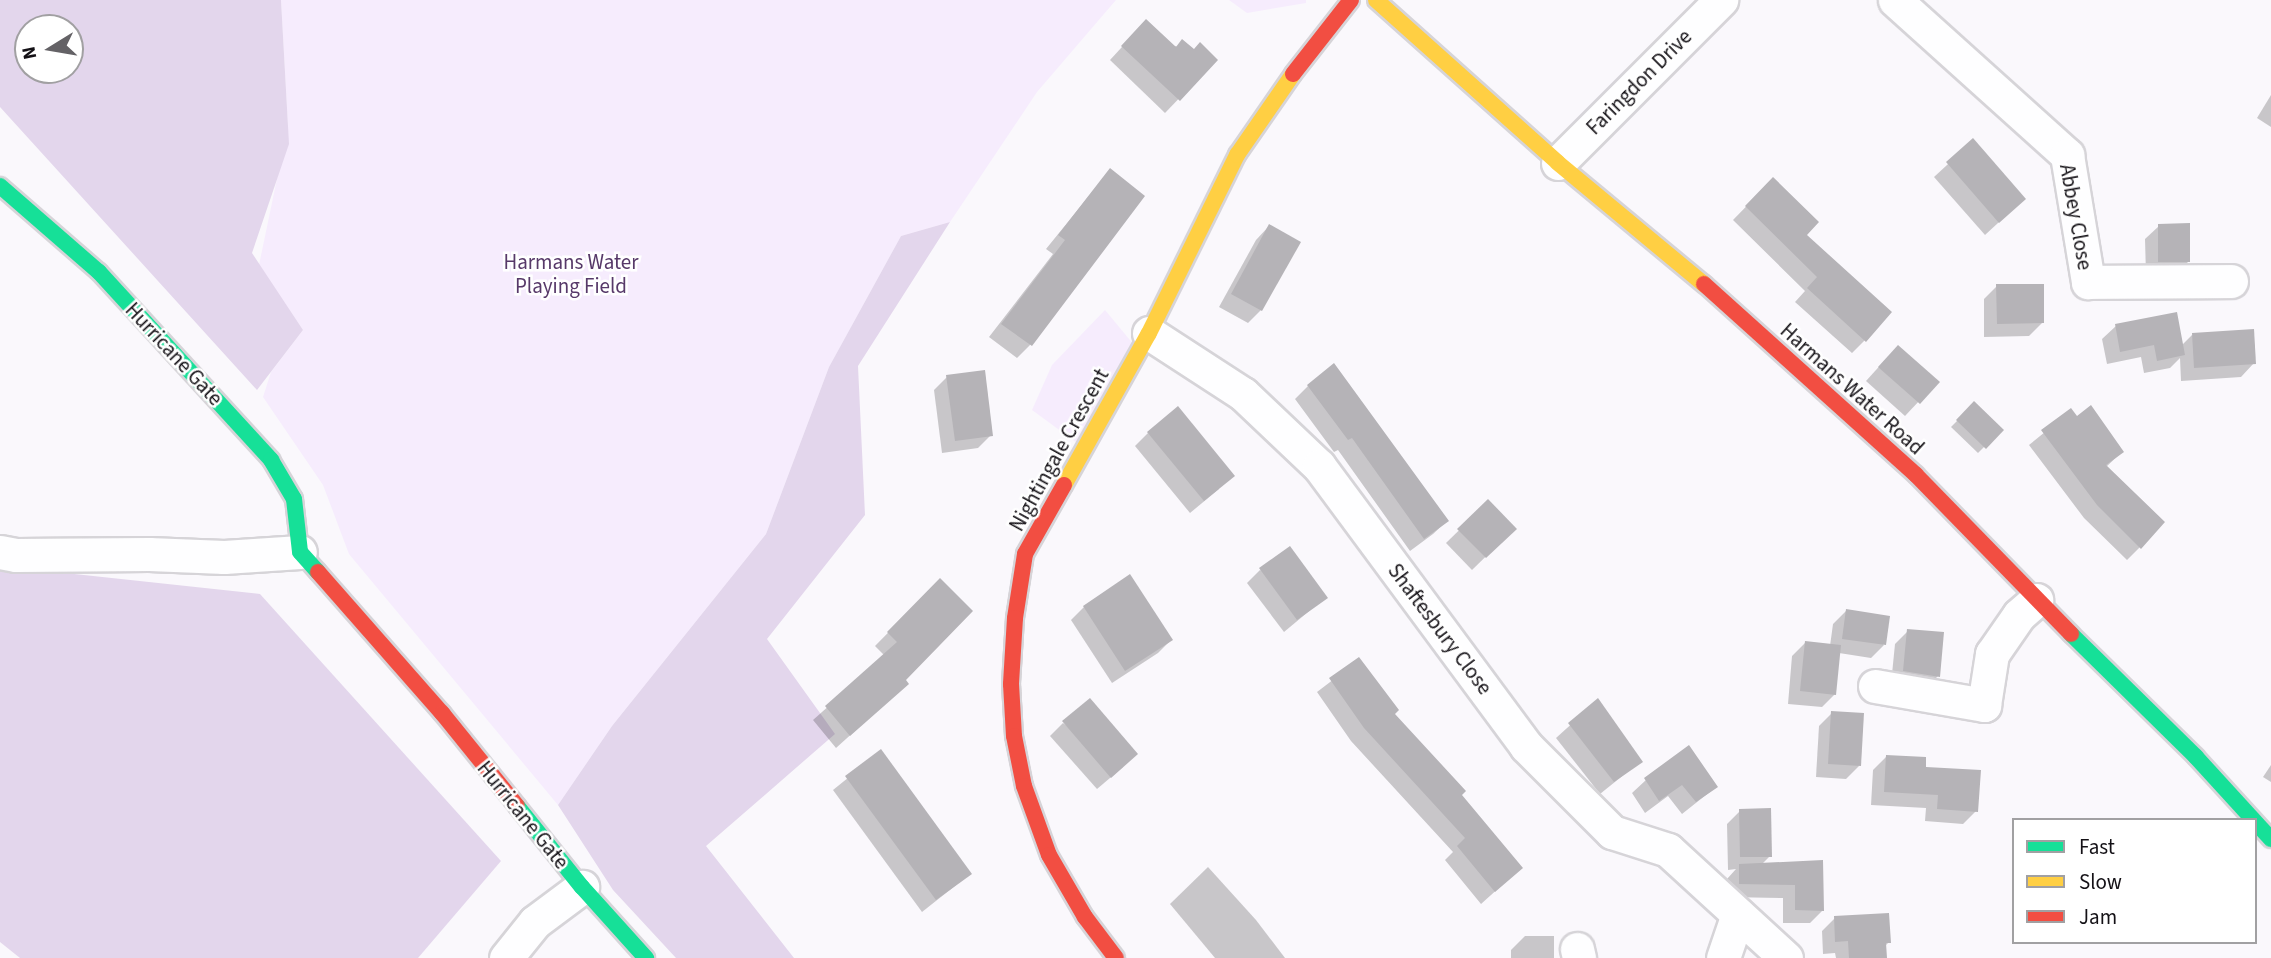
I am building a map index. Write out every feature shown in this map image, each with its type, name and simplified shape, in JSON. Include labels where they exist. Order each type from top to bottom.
[{"type":"street","name":"Nightingale Crescent","points":[[1116,958],[1085,917],[1049,855],[1024,786],[1014,736],[1011,684],[1015,618],[1025,554],[1149,333],[1237,155],[1271,102],[1351,0]]},
{"type":"street","name":"Harmans Water Road","points":[[1376,0],[1558,163],[1662,246],[1916,475],[2036,600],[2196,757],[2252,818]]},
{"type":"street","name":"Faringdon Drive","points":[[1558,163],[1721,0]]},
{"type":"street","name":"Abbey Close","points":[[1895,0],[2067,156],[2088,282],[2231,281]]},
{"type":"street","name":"Hurricane Gate","points":[[0,186],[99,272],[271,460],[294,499],[300,552],[442,713],[582,887],[646,958]]},
{"type":"street","name":"Shaftesbury Close","points":[[1149,333],[1243,394],[1319,466],[1526,746],[1612,832],[1668,850],[1786,958]]},
{"type":"street","points":[[0,552],[16,555],[149,554],[224,557],[300,552]]},
{"type":"street","points":[[1875,686],[1984,705],[1992,654],[2019,615],[2036,600]]},
{"type":"street","name":"Harmans Water Road","points":[[2257,824],[2271,839]]},
{"type":"street","points":[[506,958],[536,922],[582,887]]},
{"type":"street","points":[[1723,958],[1738,914]]},
{"type":"green space","name":"Harmans Water Playing Field","points":[[281,0],[1116,0],[1037,92],[950,222],[901,236],[829,367],[766,534],[612,726],[558,805],[349,554],[323,485],[263,397],[271,372],[303,330],[259,265],[288,126]]},
{"type":"green space","points":[[1229,0],[1306,0],[1306,3],[1247,13]]},
{"type":"green space","points":[[1105,310],[1139,351],[1084,448],[1032,410],[1052,365]]},
{"type":"shaded area","points":[[0,0],[281,0],[289,144],[252,253],[303,330],[257,390],[0,107]]},
{"type":"shaded area","points":[[950,222],[858,366],[865,515],[767,639],[835,734],[706,846],[794,958],[676,958],[613,890],[558,805],[612,726],[766,534],[829,367],[901,236]]},
{"type":"shaded area","points":[[0,566],[260,594],[501,861],[418,958],[20,958],[0,942]]},
{"type":"building","points":[[1146,19],[1176,47],[1182,39],[1194,49],[1200,42],[1218,60],[1180,101],[1121,46]]},
{"type":"building","points":[[1973,138],[2026,199],[1999,223],[1946,162]]},
{"type":"building","points":[[1110,168],[1145,196],[1032,346],[1001,324],[1065,240],[1058,235]]},
{"type":"building","points":[[1773,177],[1819,222],[1807,235],[1892,312],[1866,342],[1807,288],[1817,277],[1745,206]]},
{"type":"building","points":[[2190,223],[2190,262],[2158,262],[2158,224]]},
{"type":"building","points":[[1269,224],[1301,242],[1262,311],[1231,294]]},
{"type":"building","points":[[1996,284],[2044,284],[2044,323],[1997,324]]},
{"type":"building","points":[[2177,312],[2185,355],[2157,361],[2154,345],[2120,352],[2115,324]]},
{"type":"building","points":[[2254,329],[2256,364],[2194,368],[2192,333]]},
{"type":"building","points":[[1898,345],[1940,382],[1920,404],[1878,367]]},
{"type":"building","points":[[1334,363],[1449,521],[1424,539],[1352,438],[1348,440],[1307,385]]},
{"type":"building","points":[[985,370],[993,436],[955,441],[946,375]]},
{"type":"building","points":[[1974,401],[2004,430],[1986,449],[1956,420]]},
{"type":"building","points":[[2091,405],[2124,452],[2106,465],[2165,522],[2141,549],[2097,505],[2041,430],[2071,408],[2077,416]]},
{"type":"building","points":[[1178,406],[1235,476],[1204,501],[1147,432]]},
{"type":"building","points":[[1488,499],[1517,529],[1486,558],[1457,529]]},
{"type":"building","points":[[1290,546],[1328,598],[1297,620],[1259,568]]},
{"type":"building","points":[[1130,574],[1173,640],[1125,671],[1083,606]]},
{"type":"building","points":[[940,578],[973,611],[906,680],[909,684],[850,736],[825,706],[897,642],[887,632]]},
{"type":"building","points":[[1846,609],[1890,616],[1886,645],[1842,639]]},
{"type":"building","points":[[1907,629],[1944,632],[1940,677],[1903,671]]},
{"type":"building","points":[[1805,641],[1841,645],[1836,695],[1800,691]]},
{"type":"building","points":[[1359,657],[1399,710],[1395,714],[1466,791],[1462,795],[1523,868],[1495,892],[1457,846],[1465,838],[1364,728],[1329,678]]},
{"type":"building","points":[[1090,698],[1138,754],[1111,778],[1062,721]]},
{"type":"building","points":[[1598,698],[1643,762],[1614,782],[1568,723]]},
{"type":"building","points":[[1831,711],[1864,713],[1861,766],[1828,764]]},
{"type":"building","points":[[1689,745],[1718,787],[1696,802],[1682,785],[1659,801],[1644,778]]},
{"type":"building","points":[[881,749],[972,874],[936,900],[845,776]]},
{"type":"building","points":[[1886,755],[1926,757],[1926,767],[1981,770],[1978,812],[1937,809],[1938,795],[1884,792]]},
{"type":"building","points":[[1771,808],[1772,857],[1740,857],[1739,809]]},
{"type":"building","points":[[1823,860],[1824,911],[1795,910],[1795,885],[1739,884],[1739,864]]},
{"type":"building","points":[[1889,913],[1891,943],[1886,943],[1887,958],[1849,958],[1848,941],[1835,942],[1834,916]]},
{"type":"traffic: fast","points":[[0,186],[99,272],[271,460],[294,499],[300,552],[318,572]]},
{"type":"traffic: fast","points":[[2071,634],[2196,757],[2252,818]]},
{"type":"traffic: fast","points":[[517,806],[582,887],[646,958]]},
{"type":"traffic: fast","points":[[2257,824],[2271,839]]},
{"type":"traffic: slow","points":[[1376,0],[1558,163],[1704,284]]},
{"type":"traffic: slow","points":[[1064,485],[1149,333],[1237,155],[1293,74]]},
{"type":"traffic: jam","points":[[1293,74],[1351,0]]},
{"type":"traffic: jam","points":[[1704,284],[1916,475],[2071,634]]},
{"type":"traffic: jam","points":[[1064,485],[1025,554],[1015,618],[1011,684],[1014,736],[1024,786],[1049,855],[1085,917],[1116,958]]},
{"type":"traffic: jam","points":[[318,572],[442,713],[517,806]]}]
